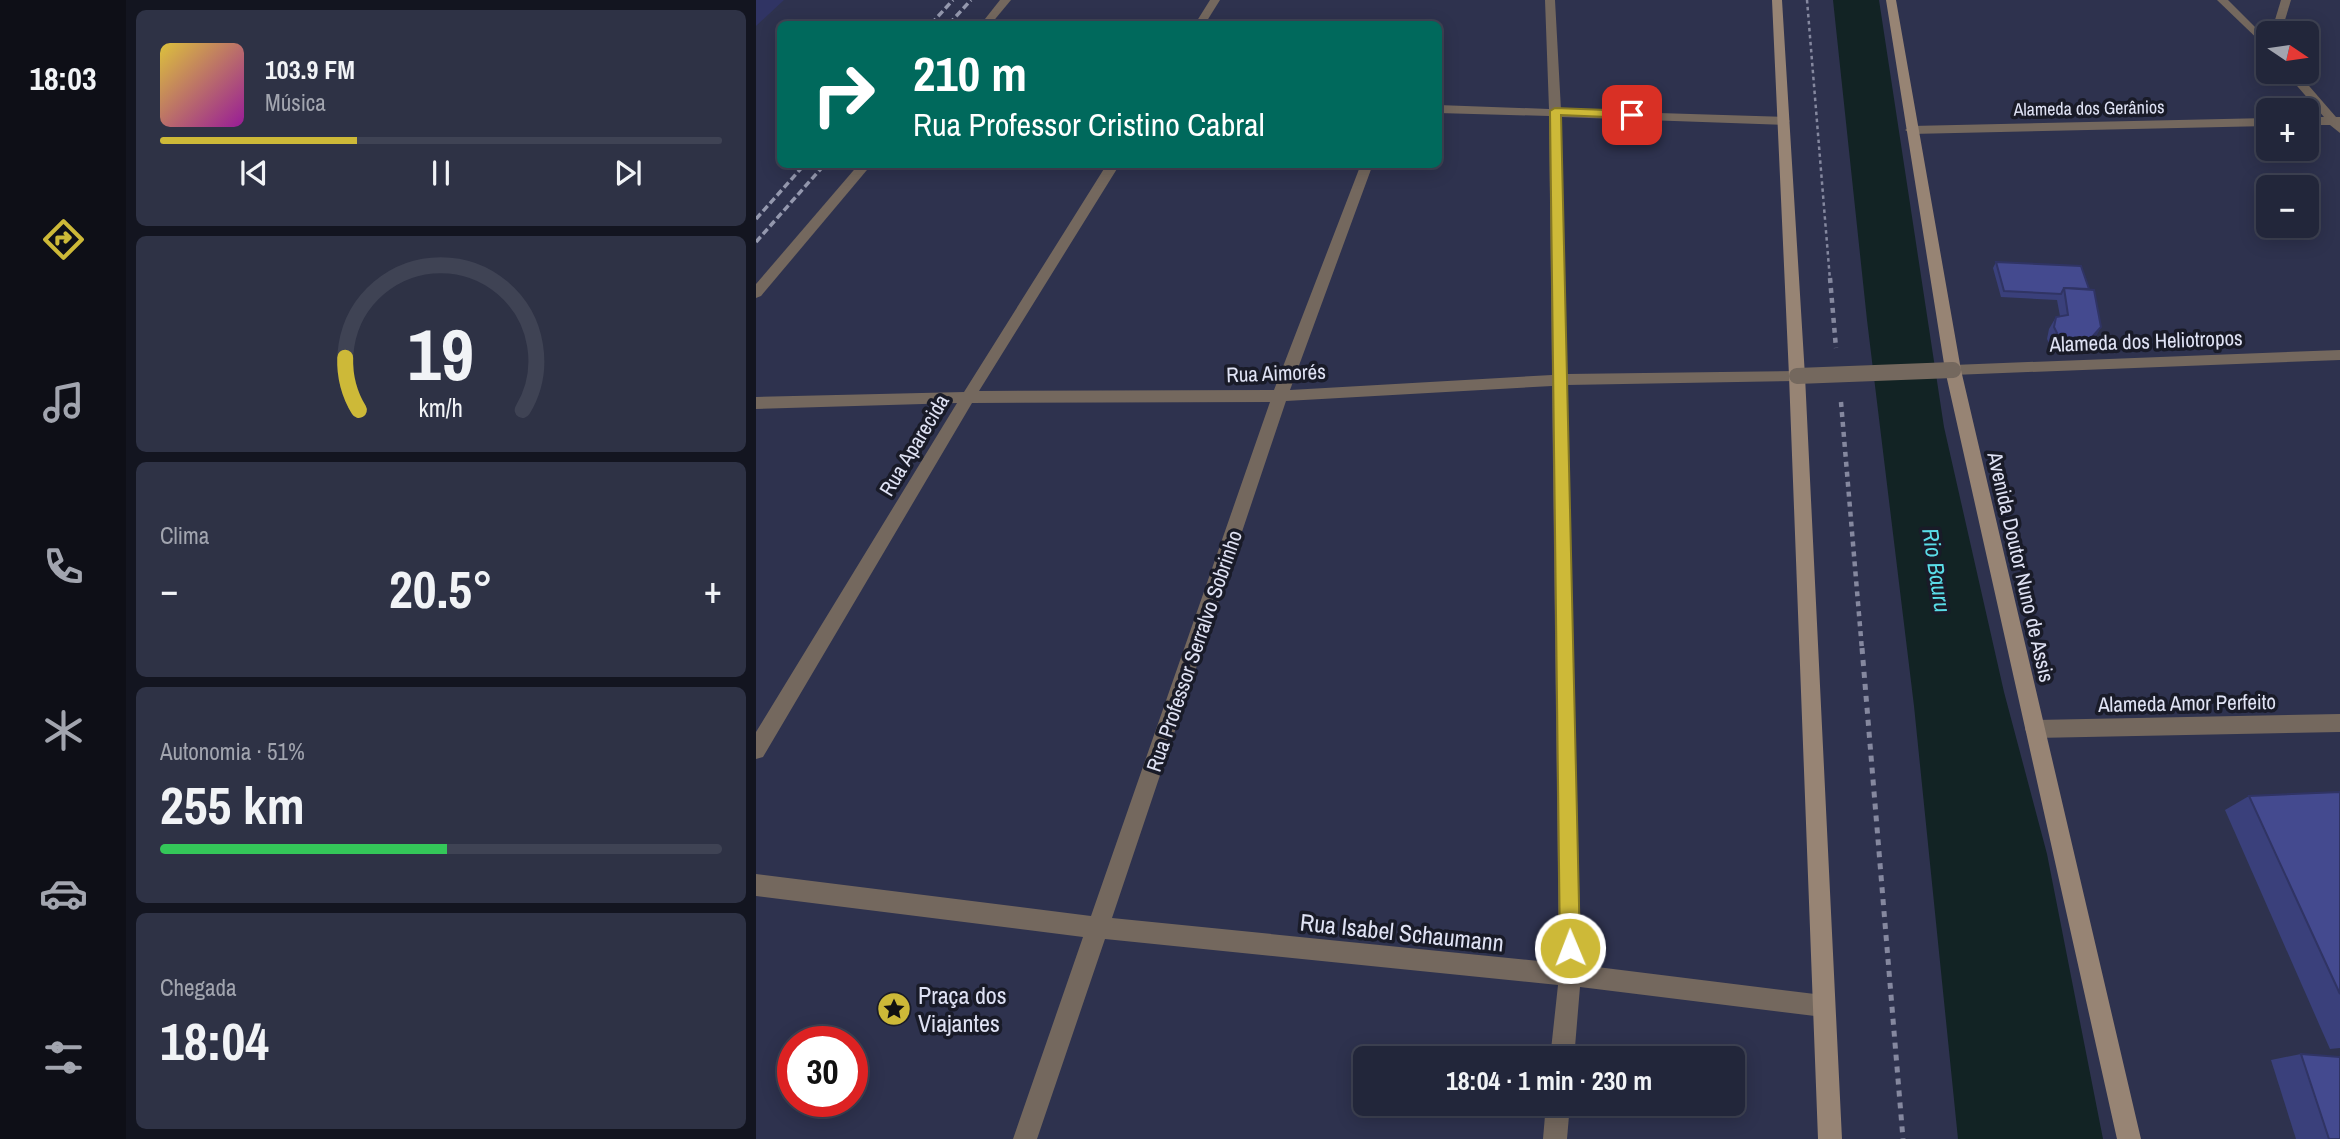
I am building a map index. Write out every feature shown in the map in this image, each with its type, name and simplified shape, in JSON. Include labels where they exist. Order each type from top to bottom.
[{"type":"main road","points":[[1777,0],[1797,376],[1830,1139]]},
{"type":"main road","name":"Avenida Doutor Nuno de Assis","points":[[1891,0],[1953,370],[2129,1139]]},
{"type":"street","points":[[988,21],[1006,0]]},
{"type":"street","points":[[1202,21],[1215,0]]},
{"type":"street","points":[[1550,0],[1561,380],[1570,975],[1563,1046]]},
{"type":"street","points":[[2222,0],[2256,34]]},
{"type":"street","points":[[2280,21],[2286,0]]},
{"type":"street","points":[[2302,84],[2338,123]]},
{"type":"street","points":[[1442,108],[1784,121]]},
{"type":"street","name":"Alameda dos Gerânios","points":[[1911,130],[2256,121]]},
{"type":"street","points":[[2319,122],[2338,123]]},
{"type":"street","points":[[756,293],[863,168]]},
{"type":"street","name":"Rua Aparecida","points":[[756,750],[968,397],[1111,168]]},
{"type":"street","name":"Rua Professor Serralvo Sobrinho","points":[[1025,1139],[1100,928],[1280,396],[1366,168]]},
{"type":"street","name":"Alameda dos Heliotropos","points":[[1797,376],[2340,355]]},
{"type":"street","name":"Rua Aimorés","points":[[756,403],[968,397],[1280,396],[1561,380],[1797,376]]},
{"type":"street","name":"Alameda Amor Perfeito","points":[[2035,729],[2340,723]]},
{"type":"street","points":[[756,885],[1100,928]]},
{"type":"street","name":"Rua Isabel Schaumann","points":[[1100,928],[1570,975],[1824,1006]]},
{"type":"street","points":[[1555,1139],[1557,1116]]},
{"type":"path","points":[[1807,0],[1838,361]]},
{"type":"path","points":[[1840,389],[1903,1139]]},
{"type":"water","name":"Rio Bauru","points":[[1833,0],[1879,0],[1944,427],[2004,692],[2047,854],[2103,1139],[1958,1139],[1914,706],[1867,320]]},
{"type":"building","points":[[1996,262],[2081,266],[2089,289],[2064,288],[2061,294],[2004,291]]},
{"type":"building","points":[[2064,288],[2094,290],[2101,327],[2092,337],[2083,340],[2059,337],[2054,327],[2056,317],[2068,315]]},
{"type":"building","points":[[2340,792],[2340,994],[2249,796]]},
{"type":"building","points":[[2301,1054],[2340,1057],[2340,1139],[2329,1139]]},
{"type":"railway","points":[[934,21],[953,0]]},
{"type":"railway","points":[[952,21],[971,0]]},
{"type":"railway","points":[[756,219],[801,168]]},
{"type":"railway","points":[[756,242],[821,168]]},
{"type":"place","name":"Praça dos Viajantes","points":[[894,1009]]},
{"type":"route","points":[[1570,948],[1555,111],[1632,115]]}]
